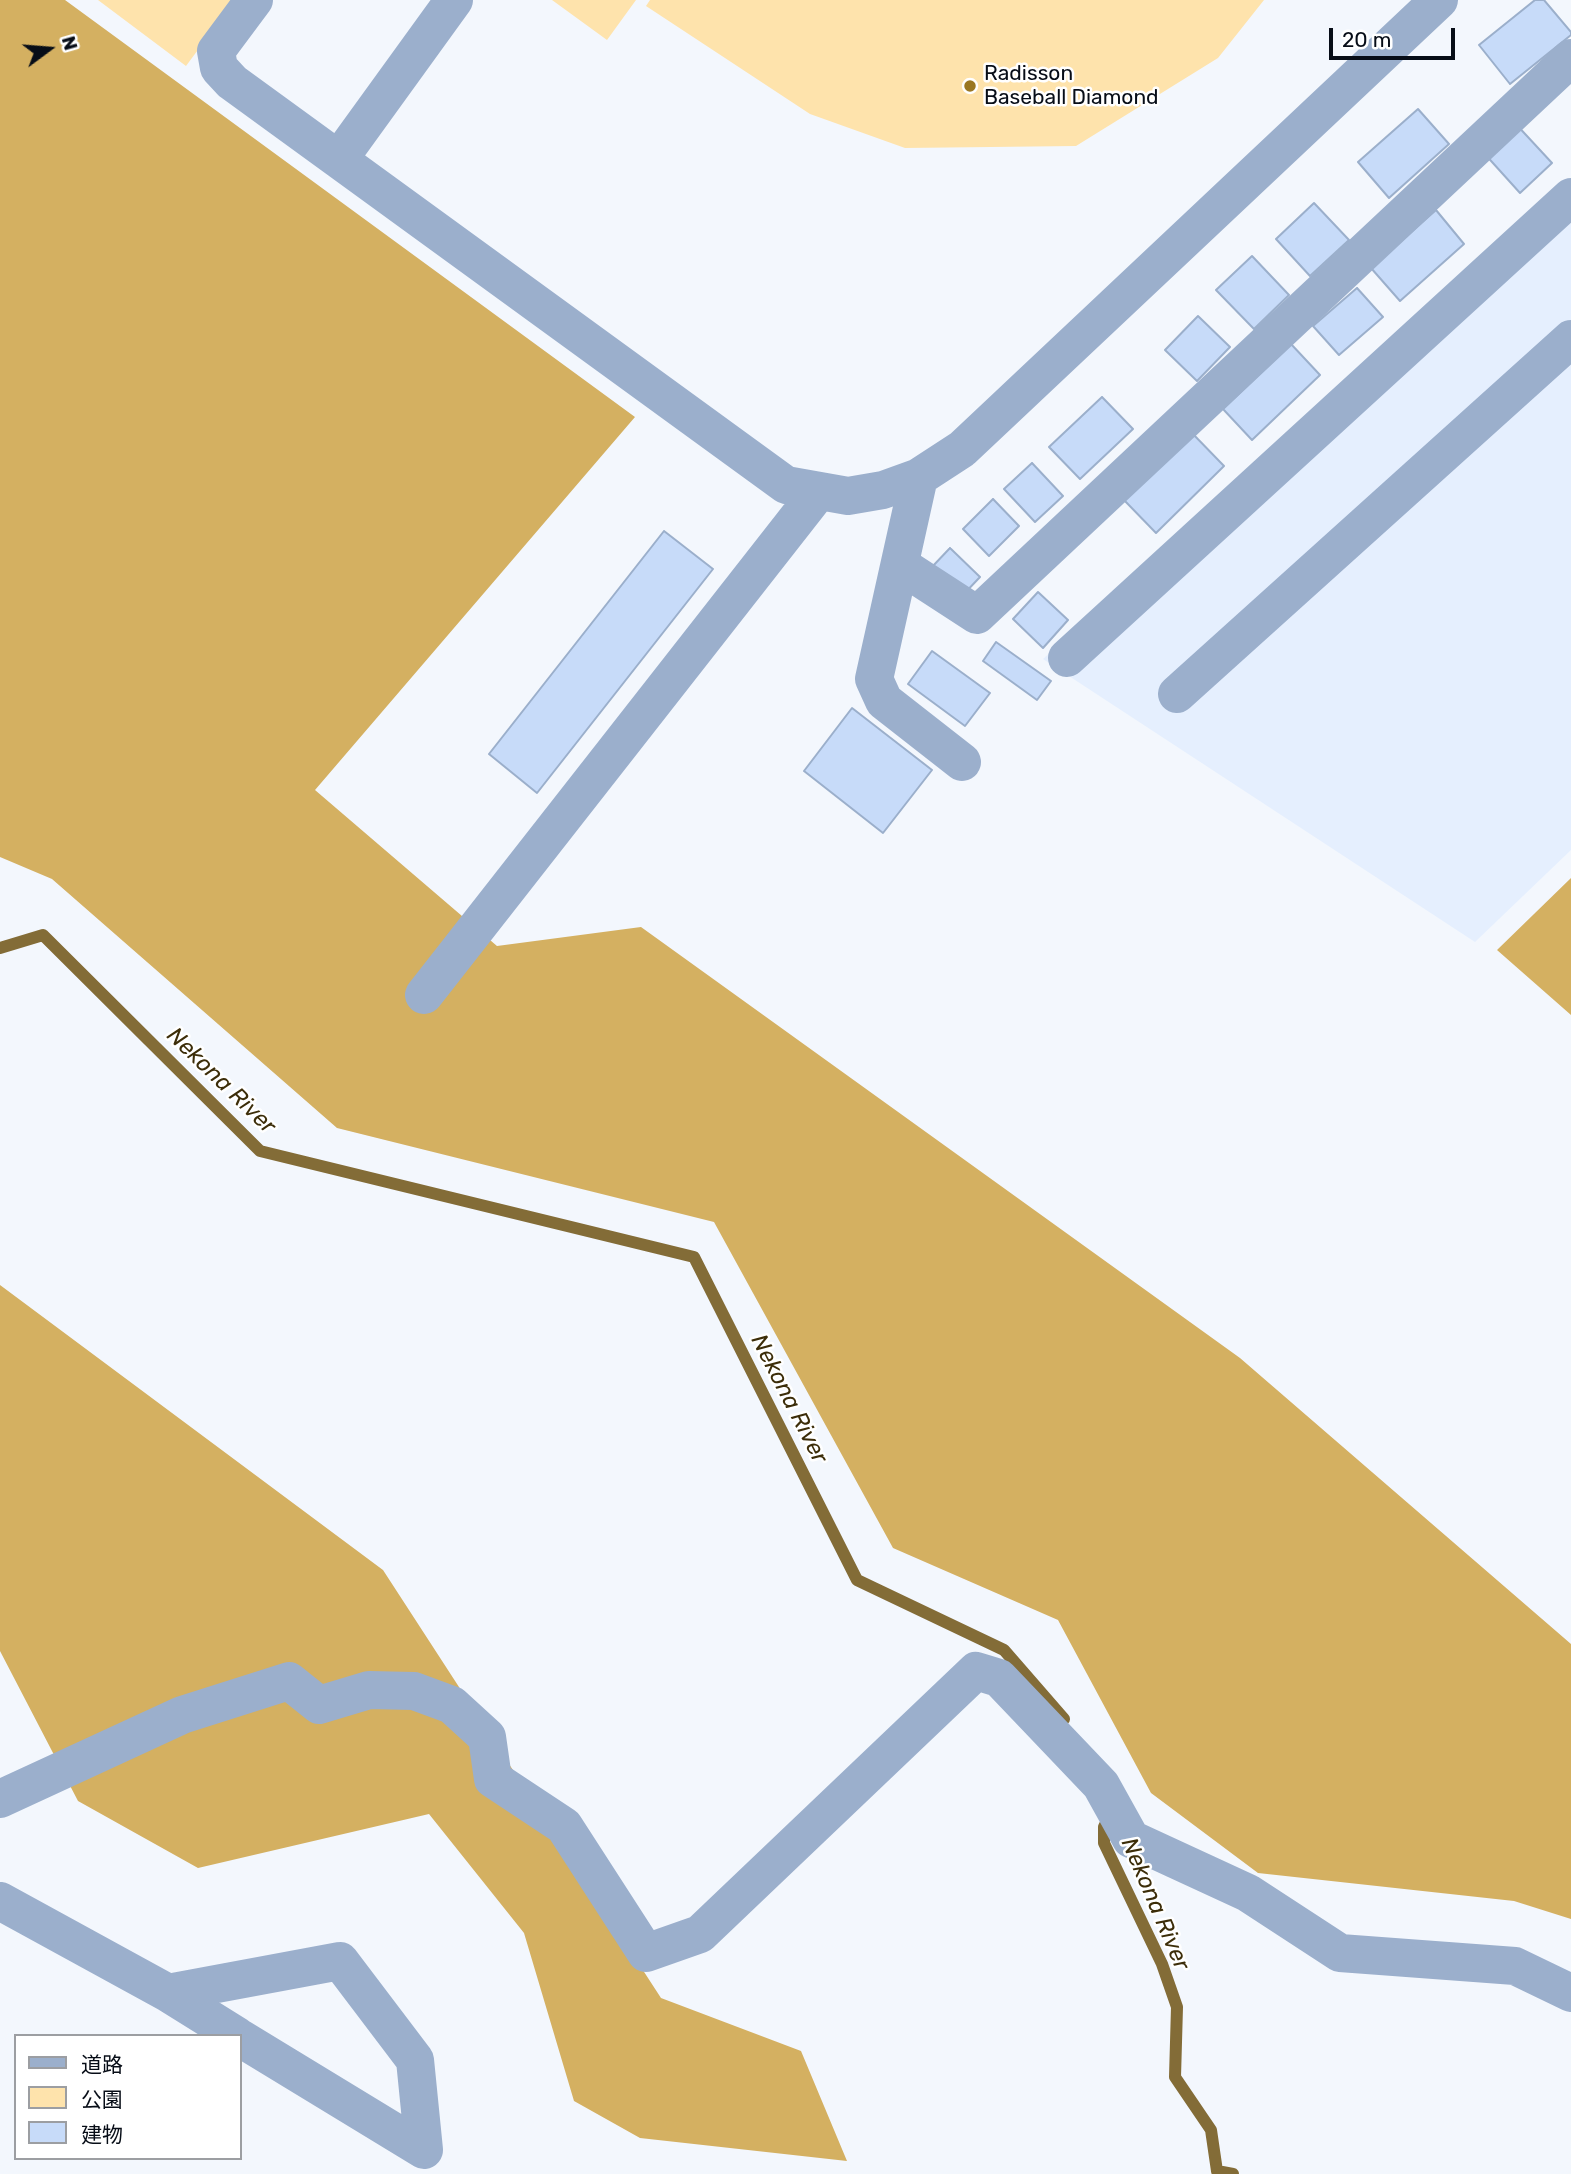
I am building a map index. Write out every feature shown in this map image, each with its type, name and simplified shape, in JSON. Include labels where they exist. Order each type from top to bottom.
[{"type":"street","points":[[254,0],[216,51],[219,68],[232,82],[786,485],[848,496],[883,489],[919,477],[962,449],[1439,0]]},
{"type":"street","points":[[339,159],[454,0]]},
{"type":"street","points":[[900,565],[977,615],[1571,58]]},
{"type":"street","points":[[1068,658],[1571,197]]},
{"type":"street","points":[[1177,694],[1571,339]]},
{"type":"street","points":[[919,477],[874,679],[884,701],[962,762]]},
{"type":"street","points":[[424,995],[818,492]]},
{"type":"street","points":[[0,1799],[181,1715],[289,1681],[319,1705],[369,1690],[414,1691],[452,1705],[487,1737],[493,1779],[564,1826],[646,1953],[700,1934],[976,1671],[999,1678],[1101,1786],[1131,1839],[1248,1893],[1340,1953],[1515,1966],[1571,1993]]},
{"type":"street","points":[[0,1901],[168,1993],[233,2034]]},
{"type":"street","points":[[168,1993],[340,1961],[415,2060],[424,2150],[242,2039]]},
{"type":"shaded area","points":[[0,0],[65,0],[635,417],[315,790],[497,946],[641,927],[1240,1358],[1571,1644],[1571,1919],[1514,1901],[1258,1873],[1151,1793],[1058,1620],[893,1548],[714,1222],[337,1128],[52,879],[0,857]]},
{"type":"shaded area","points":[[1571,180],[1571,850],[1475,942],[1043,659]]},
{"type":"shaded area","points":[[1571,878],[1571,1015],[1497,950]]},
{"type":"shaded area","points":[[0,1285],[383,1570],[661,1998],[801,2051],[847,2161],[640,2138],[574,2101],[524,1933],[429,1814],[198,1868],[78,1801],[0,1651]]},
{"type":"green space","points":[[98,0],[235,0],[186,66]]},
{"type":"green space","points":[[552,0],[636,0],[607,40]]},
{"type":"green space","name":"Radisson Baseball Diamond","points":[[650,0],[1264,0],[1218,58],[1076,146],[905,148],[810,114],[646,6]]},
{"type":"building","points":[[1535,0],[1544,0],[1571,35],[1510,84],[1479,45]]},
{"type":"building","points":[[1418,109],[1449,144],[1389,198],[1358,162]]},
{"type":"building","points":[[1514,122],[1552,163],[1520,193],[1483,152]]},
{"type":"building","points":[[1314,203],[1349,240],[1310,276],[1276,239]]},
{"type":"building","points":[[1436,210],[1464,244],[1400,301],[1371,268]]},
{"type":"building","points":[[1252,256],[1289,295],[1254,329],[1216,290]]},
{"type":"building","points":[[1357,288],[1383,317],[1339,355],[1313,326]]},
{"type":"building","points":[[1198,316],[1230,347],[1197,381],[1165,350]]},
{"type":"building","points":[[1291,344],[1320,375],[1252,440],[1223,409]]},
{"type":"building","points":[[1102,397],[1133,429],[1080,479],[1049,447]]},
{"type":"building","points":[[1191,432],[1224,466],[1156,533],[1123,499]]},
{"type":"building","points":[[1032,463],[1063,496],[1035,522],[1004,489]]},
{"type":"building","points":[[993,499],[1019,526],[989,556],[963,529]]},
{"type":"building","points":[[664,531],[713,569],[537,793],[489,754]]},
{"type":"building","points":[[950,548],[980,577],[961,597],[931,568]]},
{"type":"building","points":[[1038,592],[1068,620],[1043,648],[1013,619]]},
{"type":"building","points":[[996,642],[1051,681],[1037,700],[983,661]]},
{"type":"building","points":[[932,651],[990,693],[965,726],[908,684]]},
{"type":"building","points":[[852,708],[932,770],[883,833],[804,771]]},
{"type":"waterway","name":"Nekona River","points":[[0,948],[43,935],[260,1151],[694,1257],[857,1580],[1004,1650],[1064,1719]]},
{"type":"waterway","name":"Nekona River","points":[[1109,1817],[1104,1827],[1104,1843],[1162,1964],[1177,2007],[1175,2077],[1211,2130],[1217,2171],[1233,2174]]},
{"type":"place","name":"Radisson Baseball Diamond","points":[[970,86]]}]
